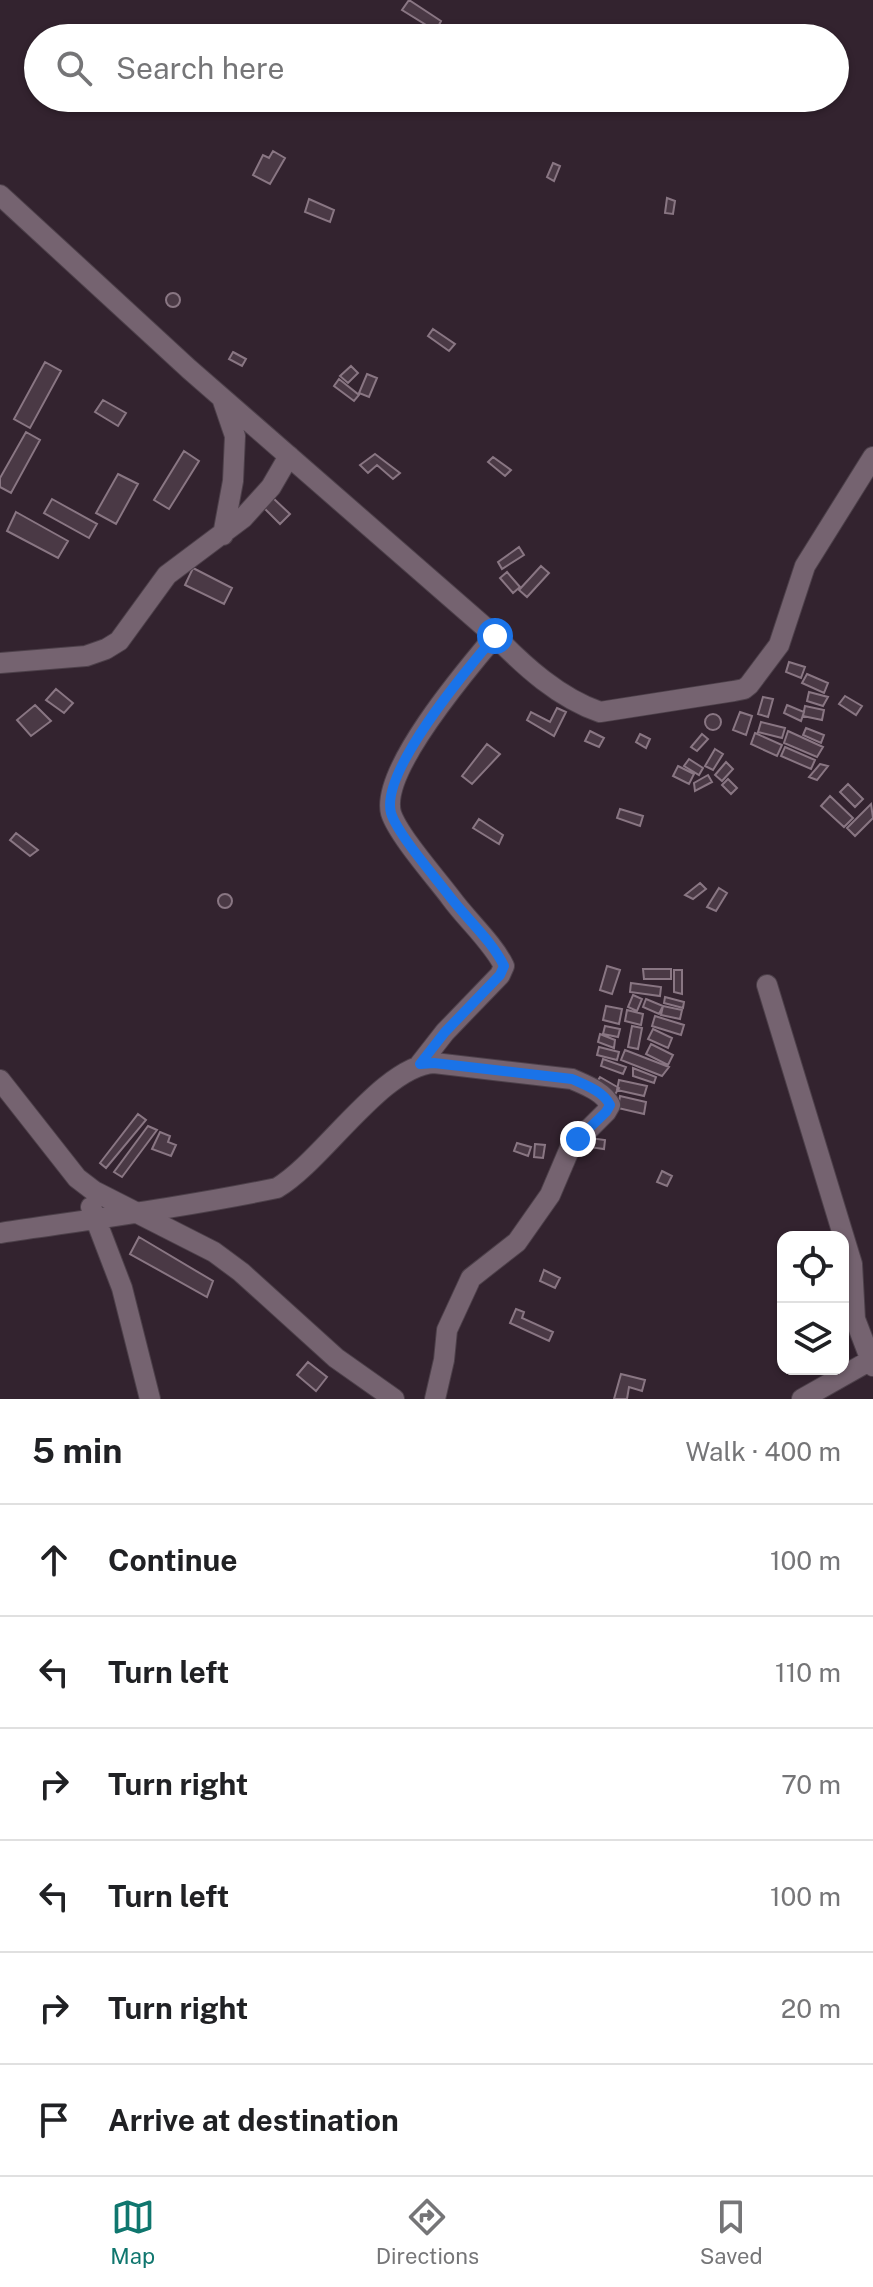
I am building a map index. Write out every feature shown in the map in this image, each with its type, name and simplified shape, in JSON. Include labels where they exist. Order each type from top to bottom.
[{"type":"street","points":[[0,195],[221,397],[495,636],[525,667],[584,706],[600,712],[744,689],[779,645],[805,566],[873,457]]},
{"type":"street","points":[[221,397],[235,436],[233,481],[223,535]]},
{"type":"street","points":[[0,663],[86,656],[119,641],[167,575],[243,518],[271,487],[289,456]]},
{"type":"street","points":[[0,1233],[96,1217],[137,1214],[277,1188],[291,1180],[352,1117],[420,1064],[445,1032],[500,975],[504,966],[499,956],[472,925],[391,813],[391,793],[411,749],[433,715],[495,636]]},
{"type":"street","points":[[767,985],[852,1264],[855,1319],[872,1363],[802,1399]]},
{"type":"street","points":[[420,1064],[572,1079],[602,1095],[610,1105],[570,1148],[550,1195],[517,1242],[471,1278],[447,1330],[435,1399]]},
{"type":"street","points":[[0,1080],[77,1178],[96,1217],[122,1288],[150,1399]]},
{"type":"street","points":[[77,1178],[94,1191],[214,1252],[241,1272],[336,1358],[394,1399]]},
{"type":"building","points":[[409,0],[441,21],[440,24],[425,24],[402,10]]},
{"type":"building","points":[[273,151],[285,158],[270,184],[253,175],[263,155],[269,158]]},
{"type":"building","points":[[553,163],[560,166],[554,181],[547,177]]},
{"type":"building","points":[[667,198],[675,201],[673,214],[665,213]]},
{"type":"building","points":[[309,199],[334,210],[330,222],[305,212]]},
{"type":"building","points":[[173,293],[180,300],[173,307],[166,300]]},
{"type":"building","points":[[433,329],[455,344],[449,351],[428,336]]},
{"type":"building","points":[[233,352],[246,359],[242,366],[229,359]]},
{"type":"building","points":[[45,362],[61,371],[30,428],[14,419]]},
{"type":"building","points":[[351,366],[358,373],[348,383],[340,376]]},
{"type":"building","points":[[367,374],[377,378],[369,397],[359,393]]},
{"type":"building","points":[[339,379],[359,395],[354,401],[334,386]]},
{"type":"building","points":[[103,400],[126,413],[118,426],[95,412]]},
{"type":"building","points":[[26,432],[40,440],[11,493],[0,487],[0,478]]},
{"type":"building","points":[[184,451],[199,461],[169,509],[154,500]]},
{"type":"building","points":[[375,454],[400,473],[393,479],[377,465],[368,473],[360,465]]},
{"type":"building","points":[[493,457],[511,470],[505,476],[488,462]]},
{"type":"building","points":[[118,474],[138,484],[116,524],[96,513]]},
{"type":"building","points":[[273,498],[290,514],[280,524],[264,508]]},
{"type":"building","points":[[52,499],[97,524],[89,538],[44,513]]},
{"type":"building","points":[[16,512],[68,541],[58,558],[7,531]]},
{"type":"building","points":[[519,547],[524,555],[502,569],[498,562]]},
{"type":"building","points":[[541,566],[549,573],[527,597],[519,590]]},
{"type":"building","points":[[193,568],[232,588],[224,604],[185,585]]},
{"type":"building","points":[[507,572],[520,587],[513,593],[500,578]]},
{"type":"building","points":[[789,662],[805,667],[801,678],[786,672]]},
{"type":"building","points":[[807,674],[828,683],[824,693],[802,683]]},
{"type":"building","points":[[56,689],[73,703],[64,713],[46,700]]},
{"type":"building","points":[[809,692],[828,697],[823,706],[807,701]]},
{"type":"building","points":[[845,696],[862,706],[856,715],[839,704]]},
{"type":"building","points":[[763,697],[773,699],[768,717],[758,714]]},
{"type":"building","points":[[35,705],[51,721],[31,736],[17,720]]},
{"type":"building","points":[[787,705],[804,712],[801,721],[784,713]]},
{"type":"building","points":[[805,706],[824,710],[822,720],[803,716]]},
{"type":"building","points":[[557,708],[566,712],[554,736],[527,720],[531,712],[550,722]]},
{"type":"building","points":[[740,712],[752,716],[746,735],[733,730]]},
{"type":"building","points":[[710,714],[716,714],[721,722],[719,728],[710,730],[705,725],[705,719]]},
{"type":"building","points":[[761,722],[785,728],[782,738],[758,732]]},
{"type":"building","points":[[806,728],[824,735],[821,743],[803,735]]},
{"type":"building","points":[[590,731],[604,738],[599,747],[585,741]]},
{"type":"building","points":[[788,731],[823,747],[817,757],[784,743]]},
{"type":"building","points":[[755,733],[782,745],[777,756],[751,744]]},
{"type":"building","points":[[640,734],[650,739],[646,748],[636,742]]},
{"type":"building","points":[[702,734],[708,739],[697,751],[691,747]]},
{"type":"building","points":[[487,744],[500,754],[472,784],[462,776]]},
{"type":"building","points":[[785,747],[815,760],[811,769],[781,756]]},
{"type":"building","points":[[715,749],[723,754],[713,770],[705,766]]},
{"type":"building","points":[[689,759],[703,768],[699,775],[684,766]]},
{"type":"building","points":[[726,762],[733,769],[722,781],[715,775]]},
{"type":"building","points":[[820,764],[828,766],[817,780],[809,777]]},
{"type":"building","points":[[678,766],[694,774],[689,784],[673,776]]},
{"type":"building","points":[[708,775],[712,782],[695,791],[694,783]]},
{"type":"building","points":[[728,779],[737,788],[731,794],[722,785]]},
{"type":"building","points":[[848,784],[863,799],[855,807],[840,792]]},
{"type":"building","points":[[830,796],[853,818],[844,827],[821,806]]},
{"type":"building","points":[[871,804],[873,818],[855,836],[847,828]]},
{"type":"building","points":[[620,809],[643,816],[640,826],[617,818]]},
{"type":"building","points":[[479,819],[503,835],[499,844],[473,828]]},
{"type":"building","points":[[16,833],[38,850],[30,856],[10,840]]},
{"type":"building","points":[[700,883],[706,889],[693,899],[685,895]]},
{"type":"building","points":[[719,888],[727,893],[716,911],[707,907]]},
{"type":"building","points":[[225,894],[232,901],[225,908],[218,901]]},
{"type":"building","points":[[607,966],[620,970],[612,994],[600,990]]},
{"type":"building","points":[[643,969],[671,969],[671,979],[644,979]]},
{"type":"building","points":[[674,970],[682,970],[682,994],[674,992]]},
{"type":"building","points":[[631,983],[661,987],[660,996],[630,992]]},
{"type":"building","points":[[633,995],[642,999],[637,1011],[628,1007]]},
{"type":"building","points":[[665,997],[684,1002],[683,1008],[664,1003]]},
{"type":"building","points":[[646,999],[663,1006],[659,1014],[643,1007]]},
{"type":"building","points":[[606,1006],[622,1009],[619,1024],[603,1020]]},
{"type":"building","points":[[663,1006],[682,1010],[680,1019],[661,1015]]},
{"type":"building","points":[[627,1010],[643,1014],[641,1025],[625,1021]]},
{"type":"building","points":[[655,1016],[684,1025],[681,1035],[652,1026]]},
{"type":"building","points":[[605,1026],[620,1029],[618,1037],[603,1034]]},
{"type":"building","points":[[632,1026],[642,1028],[638,1049],[628,1047]]},
{"type":"building","points":[[653,1029],[672,1038],[668,1048],[648,1039]]},
{"type":"building","points":[[600,1034],[615,1040],[614,1048],[598,1042]]},
{"type":"building","points":[[651,1044],[673,1055],[668,1065],[646,1054]]},
{"type":"building","points":[[599,1047],[619,1052],[617,1060],[597,1055]]},
{"type":"building","points":[[625,1050],[669,1067],[662,1076],[621,1060]]},
{"type":"building","points":[[603,1059],[626,1067],[623,1074],[601,1066]]},
{"type":"building","points":[[633,1068],[656,1077],[654,1083],[633,1076]]},
{"type":"building","points":[[600,1077],[619,1088],[614,1096],[595,1085]]},
{"type":"building","points":[[619,1080],[647,1086],[644,1096],[617,1090]]},
{"type":"building","points":[[620,1096],[646,1102],[644,1114],[618,1108]]},
{"type":"building","points":[[138,1114],[146,1120],[106,1168],[100,1163]]},
{"type":"building","points":[[148,1126],[157,1130],[122,1177],[114,1172]]},
{"type":"building","points":[[160,1132],[170,1136],[168,1142],[176,1145],[171,1156],[152,1149]]},
{"type":"building","points":[[590,1138],[605,1140],[604,1149],[589,1147]]},
{"type":"building","points":[[517,1143],[531,1147],[528,1156],[514,1151]]},
{"type":"building","points":[[535,1144],[545,1145],[543,1158],[534,1157]]},
{"type":"building","points":[[662,1171],[672,1176],[667,1186],[657,1182]]},
{"type":"building","points":[[139,1237],[213,1281],[207,1297],[130,1254]]},
{"type":"building","points":[[544,1270],[560,1278],[555,1288],[540,1281]]},
{"type":"building","points":[[516,1309],[524,1312],[522,1318],[553,1332],[549,1341],[510,1323]]},
{"type":"building","points":[[308,1362],[327,1377],[316,1391],[297,1375]]},
{"type":"building","points":[[621,1374],[645,1380],[642,1391],[629,1387],[627,1399],[614,1399]]},
{"type":"route","points":[[495,636],[433,715],[411,749],[391,793],[391,813],[404,834],[504,966],[500,975],[445,1032],[420,1064],[572,1079],[602,1095],[610,1105],[578,1139]]}]
